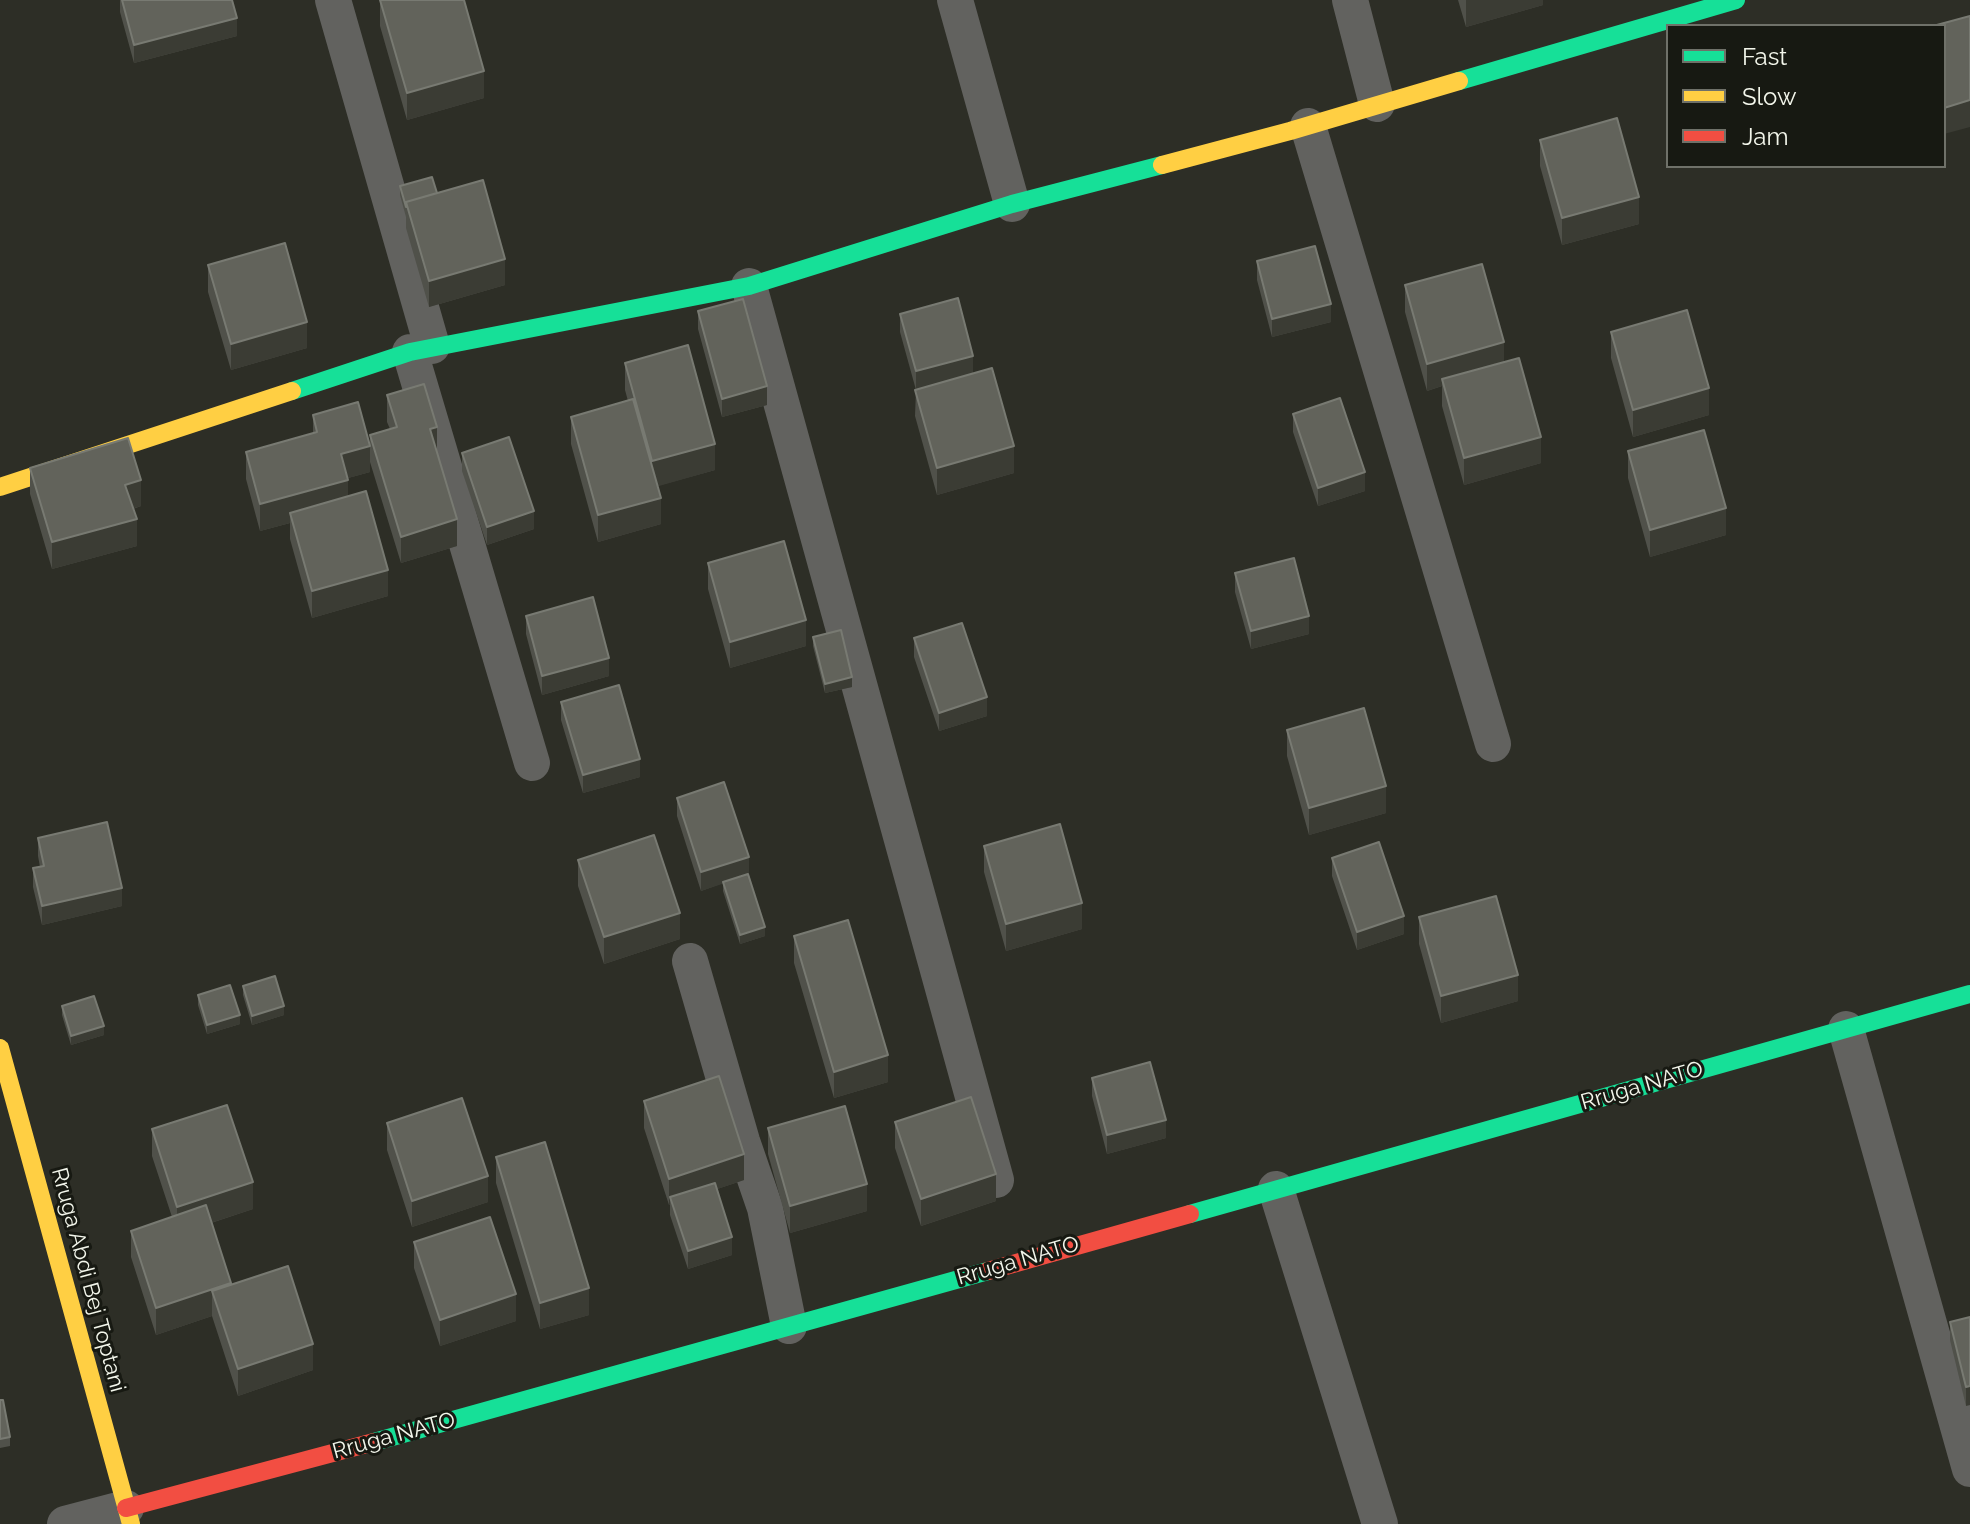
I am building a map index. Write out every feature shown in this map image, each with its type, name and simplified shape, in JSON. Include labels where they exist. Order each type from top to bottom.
[{"type":"main road","points":[[0,487],[421,349],[749,286],[1012,204],[1308,126],[1726,1]]},
{"type":"main road","name":"Rruga NATO","points":[[128,1516],[789,1326],[1970,994]]},
{"type":"main road","name":"Rruga Abdi Bej Toptani","points":[[0,1048],[128,1516]]},
{"type":"street","points":[[333,0],[421,349],[532,763]]},
{"type":"street","points":[[955,0],[1012,204]]},
{"type":"street","points":[[1350,0],[1377,104]]},
{"type":"street","points":[[1308,126],[1493,744]]},
{"type":"street","points":[[749,286],[996,1180]]},
{"type":"street","points":[[690,961],[742,1141],[765,1208],[789,1326]]},
{"type":"street","points":[[1846,1029],[1970,1469]]},
{"type":"street","points":[[1276,1189],[1380,1524]]},
{"type":"street","name":"Rruga NATO","points":[[65,1524],[128,1516]]},
{"type":"building","points":[[122,0],[232,0],[237,18],[134,45]]},
{"type":"building","points":[[380,0],[464,0],[484,71],[407,93]]},
{"type":"building","points":[[1970,16],[1970,100],[1946,107],[1946,24],[1940,24]]},
{"type":"building","points":[[1617,118],[1639,197],[1562,218],[1540,140]]},
{"type":"building","points":[[432,177],[437,193],[406,202],[406,207],[400,186]]},
{"type":"building","points":[[483,180],[505,259],[429,281],[406,202]]},
{"type":"building","points":[[285,243],[307,322],[231,344],[208,265]]},
{"type":"building","points":[[1315,246],[1331,304],[1272,319],[1257,261]]},
{"type":"building","points":[[1482,264],[1504,342],[1427,364],[1405,285]]},
{"type":"building","points":[[958,298],[973,356],[916,371],[900,314]]},
{"type":"building","points":[[743,299],[767,386],[722,399],[698,311]]},
{"type":"building","points":[[1687,310],[1709,388],[1633,410],[1611,332]]},
{"type":"building","points":[[688,345],[715,444],[652,461],[625,363]]},
{"type":"building","points":[[1519,358],[1541,437],[1464,458],[1442,379]]},
{"type":"building","points":[[992,368],[1014,446],[937,468],[915,390]]},
{"type":"building","points":[[424,384],[437,427],[430,429],[457,519],[401,537],[370,435],[397,427],[387,395]]},
{"type":"building","points":[[1340,398],[1365,472],[1318,488],[1293,414]]},
{"type":"building","points":[[633,399],[661,498],[598,515],[571,417]]},
{"type":"building","points":[[358,402],[370,446],[341,454],[348,480],[260,504],[246,452],[317,432],[313,415]]},
{"type":"building","points":[[1704,430],[1726,508],[1650,530],[1628,451]]},
{"type":"building","points":[[509,437],[534,511],[487,527],[462,453]]},
{"type":"building","points":[[128,438],[141,480],[125,485],[137,519],[52,542],[30,468]]},
{"type":"building","points":[[366,491],[388,570],[312,591],[290,513]]},
{"type":"building","points":[[784,541],[806,620],[730,642],[708,563]]},
{"type":"building","points":[[1294,558],[1309,616],[1251,631],[1235,573]]},
{"type":"building","points":[[593,597],[609,658],[542,676],[526,616]]},
{"type":"building","points":[[962,623],[987,697],[939,713],[914,638]]},
{"type":"building","points":[[841,630],[852,677],[825,684],[813,637]]},
{"type":"building","points":[[619,685],[640,759],[583,775],[561,702]]},
{"type":"building","points":[[1364,708],[1386,786],[1309,808],[1287,730]]},
{"type":"building","points":[[724,782],[749,857],[701,872],[677,798]]},
{"type":"building","points":[[107,822],[122,888],[42,906],[33,868],[44,866],[38,838]]},
{"type":"building","points":[[1060,824],[1082,903],[1006,924],[984,846]]},
{"type":"building","points":[[654,835],[680,913],[604,937],[578,860]]},
{"type":"building","points":[[1379,842],[1404,916],[1357,932],[1332,858]]},
{"type":"building","points":[[748,874],[765,927],[740,935],[723,882]]},
{"type":"building","points":[[1496,896],[1518,975],[1441,996],[1419,917]]},
{"type":"building","points":[[848,920],[888,1055],[834,1072],[794,936]]},
{"type":"building","points":[[275,976],[284,1006],[252,1016],[243,986]]},
{"type":"building","points":[[230,985],[240,1015],[207,1025],[198,995]]},
{"type":"building","points":[[94,996],[104,1026],[71,1036],[62,1006]]},
{"type":"building","points":[[1150,1062],[1166,1120],[1107,1135],[1092,1078]]},
{"type":"building","points":[[719,1076],[744,1154],[669,1179],[644,1101]]},
{"type":"building","points":[[971,1097],[996,1174],[921,1199],[895,1122]]},
{"type":"building","points":[[462,1098],[488,1176],[412,1201],[387,1123]]},
{"type":"building","points":[[227,1105],[253,1182],[177,1207],[152,1129]]},
{"type":"building","points":[[845,1106],[867,1184],[790,1206],[768,1128]]},
{"type":"building","points":[[545,1142],[589,1288],[540,1303],[496,1157]]},
{"type":"building","points":[[715,1183],[732,1237],[688,1251],[670,1197]]},
{"type":"building","points":[[206,1205],[231,1283],[156,1308],[131,1231]]},
{"type":"building","points":[[490,1217],[516,1294],[440,1320],[414,1242]]},
{"type":"building","points":[[288,1266],[313,1344],[238,1369],[212,1291]]},
{"type":"building","points":[[1970,1317],[1970,1386],[1966,1387],[1950,1322]]},
{"type":"building","points":[[0,1400],[3,1400],[10,1437],[0,1439]]},
{"type":"traffic: fast","points":[[1459,81],[1736,0]]},
{"type":"traffic: fast","points":[[292,391],[410,352],[749,286],[1012,204],[1162,165]]},
{"type":"traffic: fast","points":[[1190,1214],[1970,994]]},
{"type":"traffic: fast","points":[[374,1442],[988,1271]]},
{"type":"traffic: slow","points":[[1162,165],[1459,81]]},
{"type":"traffic: slow","points":[[0,487],[292,391]]},
{"type":"traffic: slow","points":[[0,1048],[131,1524]]},
{"type":"traffic: jam","points":[[988,1271],[1190,1214]]},
{"type":"traffic: jam","points":[[126,1508],[374,1442]]}]
